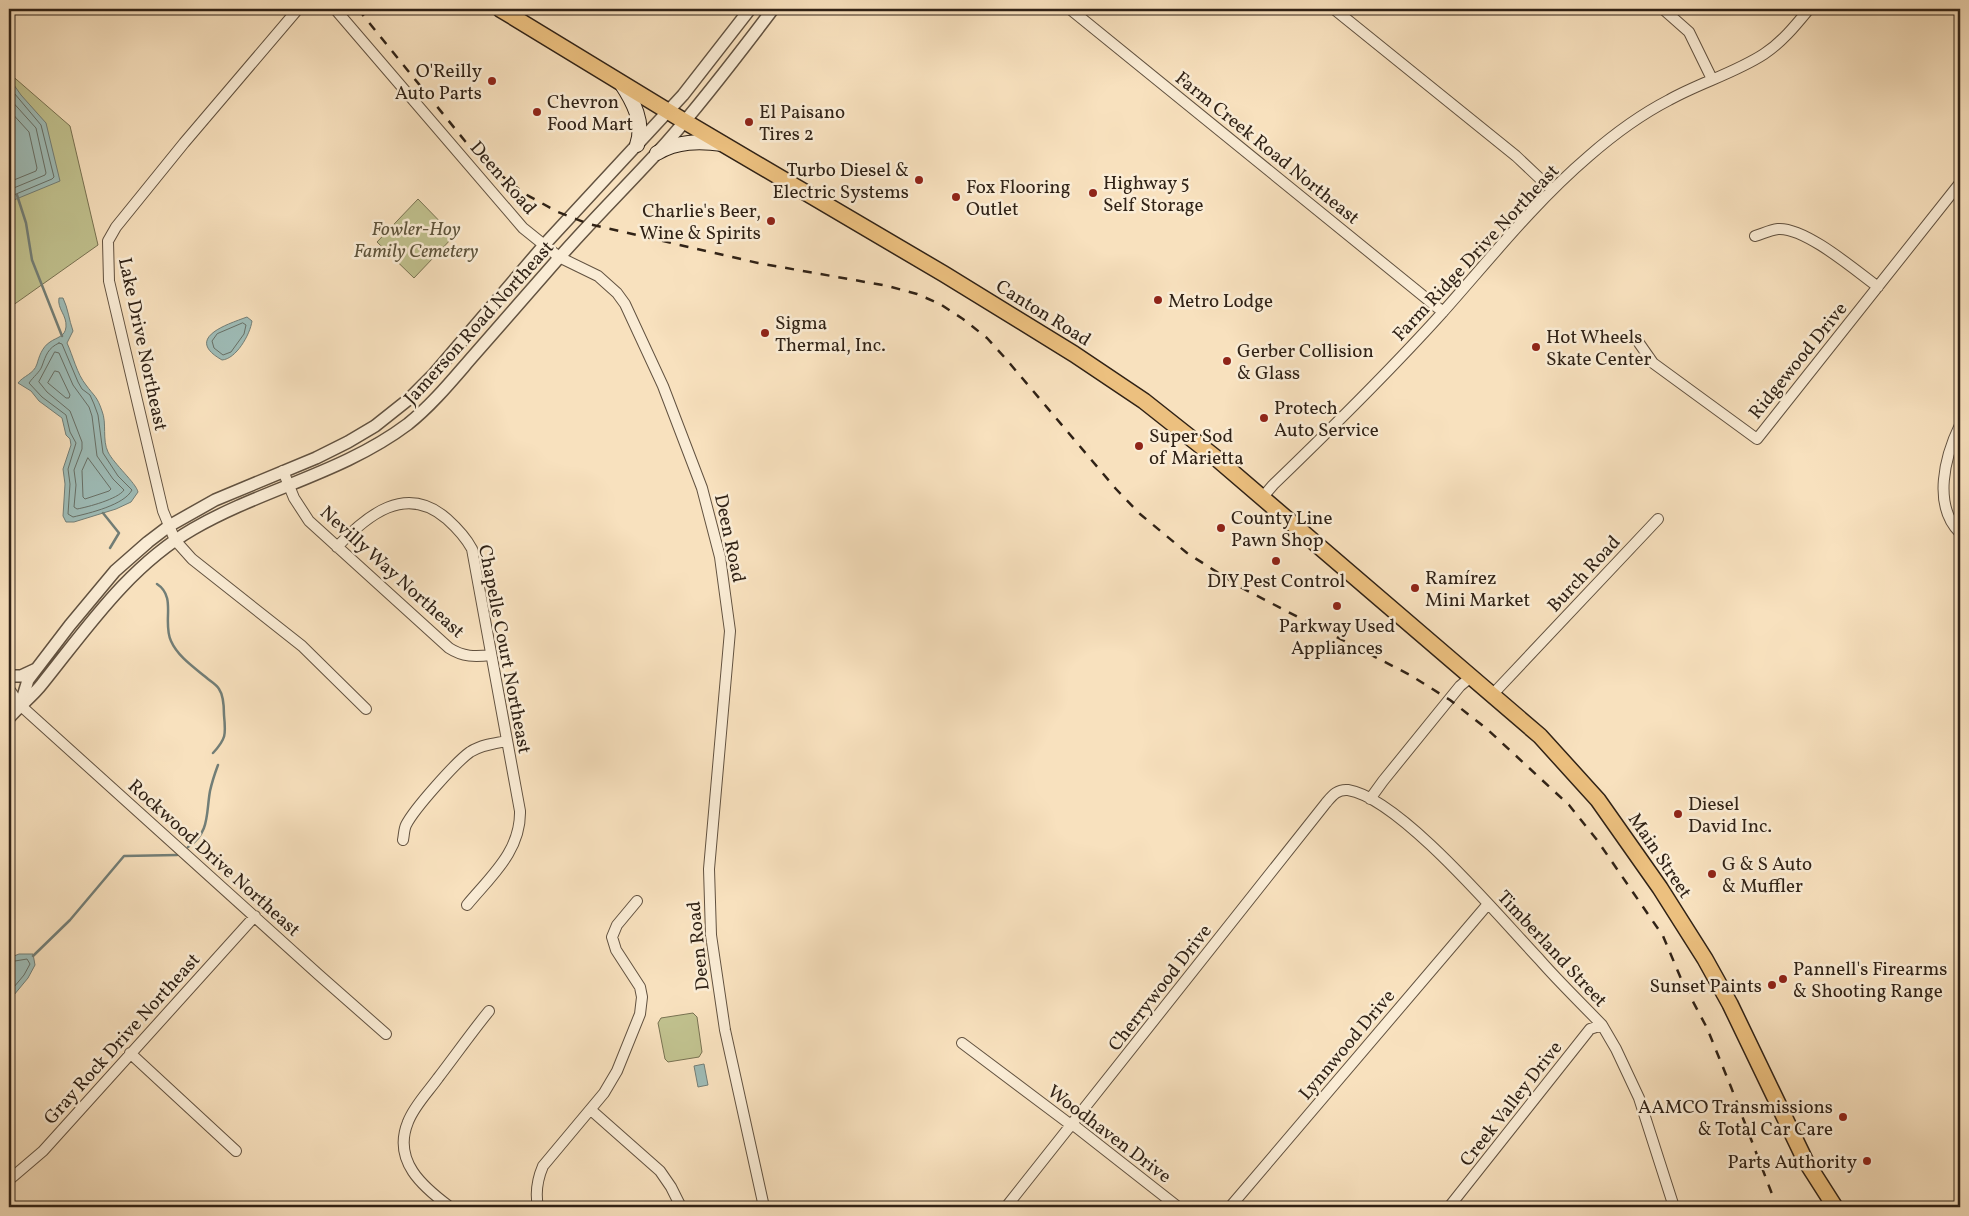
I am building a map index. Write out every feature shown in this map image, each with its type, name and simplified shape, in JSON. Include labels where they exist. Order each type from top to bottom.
[{"type":"main road","name":"Canton Road","points":[[500,9],[684,121],[936,269],[1119,383],[1175,424],[1370,590]]},
{"type":"main road","points":[[621,83],[629,94],[637,113],[640,132],[637,145]]},
{"type":"main road","points":[[657,153],[665,148],[688,142],[723,144]]},
{"type":"main road","name":"Main Street","points":[[1370,590],[1540,736],[1575,773],[1620,830],[1655,880],[1705,959],[1726,996],[1805,1160],[1834,1207]]},
{"type":"street","name":"Lake Drive Northeast","points":[[298,9],[177,151],[121,221],[108,241],[109,281],[153,473],[163,511],[176,540],[192,559],[302,646],[366,709]]},
{"type":"street","name":"Deen Road","points":[[335,9],[523,228],[559,257],[598,276],[617,293],[636,325],[663,386],[702,488],[720,557],[730,631],[709,869],[711,937],[725,1030],[764,1207]]},
{"type":"street","name":"Jamerson Road Northeast","points":[[20,705],[28,680],[96,591],[115,571],[169,526],[215,500],[348,442],[375,426],[409,399],[433,375],[545,244],[683,95],[750,9]]},
{"type":"street","name":"Jamerson Road Northeast","points":[[9,718],[20,705],[40,688],[120,589],[176,540],[224,513],[358,455],[396,432],[420,413],[444,390],[559,257],[657,153],[773,9]]},
{"type":"street","name":"Farm Creek Road Northeast","points":[[1070,9],[1443,312]]},
{"type":"street","points":[[1334,9],[1510,151],[1552,190]]},
{"type":"street","points":[[1663,9],[1689,32],[1712,79]]},
{"type":"street","name":"Farm Ridge Drive Northeast","points":[[1262,498],[1386,374],[1443,312],[1518,225],[1588,157],[1658,105],[1764,54],[1785,38],[1809,9]]},
{"type":"street","name":"Ridgewood Drive","points":[[1639,343],[1653,362],[1757,439],[1960,183]]},
{"type":"street","points":[[1755,236],[1778,229],[1790,230],[1810,238],[1878,287]]},
{"type":"street","points":[[1960,425],[1949,451],[1943,487],[1945,507],[1960,533]]},
{"type":"street","name":"Nevilly Way Northeast","points":[[282,471],[294,498],[309,521],[449,648],[462,655],[471,657],[491,655]]},
{"type":"street","name":"Chapelle Court Northeast","points":[[337,547],[363,524],[393,505],[403,502],[421,503],[440,513],[460,531],[472,549],[520,810],[518,834],[507,856],[467,905]]},
{"type":"street","name":"Burch Road","points":[[1492,695],[1658,519]]},
{"type":"street","points":[[9,676],[21,676],[37,668]]},
{"type":"street","points":[[1370,799],[1460,686],[1471,677]]},
{"type":"street","name":"Rockwood Drive Northeast","points":[[9,689],[20,705],[386,1034]]},
{"type":"street","points":[[402,840],[405,827],[412,816],[461,760],[480,747],[507,741]]},
{"type":"street","name":"Timberland Street","points":[[1326,803],[1340,791],[1348,790],[1370,799],[1412,829],[1458,873],[1602,1025],[1616,1049],[1639,1098],[1674,1207]]},
{"type":"street","name":"Cherrywood Drive","points":[[1006,1207],[1326,803]]},
{"type":"street","points":[[538,1207],[536,1192],[539,1175],[543,1166],[604,1093],[617,1071],[640,1014],[642,997],[640,987],[616,950],[612,937],[617,925],[637,901]]},
{"type":"street","name":"Lynnwood Drive","points":[[1230,1207],[1488,904]]},
{"type":"street","name":"Gray Rock Drive Northeast","points":[[9,1180],[43,1151],[255,916]]},
{"type":"street","points":[[450,1207],[428,1191],[417,1179],[406,1152],[406,1132],[408,1123],[419,1104],[489,1011]]},
{"type":"street","name":"Creek Valley Drive","points":[[1449,1207],[1590,1029],[1602,1025]]},
{"type":"street","name":"Woodhaven Drive","points":[[962,1043],[1076,1127],[1178,1207]]},
{"type":"street","points":[[130,1054],[236,1151]]},
{"type":"street","points":[[591,1110],[660,1171],[681,1207]]},
{"type":"green space","points":[[9,73],[70,126],[98,245],[9,308]]},
{"type":"green space","name":"Fowler-Hoy Family Cemetery","points":[[418,199],[454,236],[414,278],[377,242]]},
{"type":"green space","points":[[693,1013],[697,1017],[702,1052],[699,1057],[668,1062],[665,1059],[658,1023],[661,1018]]},
{"type":"water","points":[[9,78],[21,95],[46,123],[60,181],[9,202]]},
{"type":"water","points":[[59,298],[63,298],[65,302],[73,331],[67,343],[80,376],[97,399],[102,411],[105,442],[108,452],[138,492],[131,502],[116,509],[74,522],[66,522],[63,516],[65,484],[63,469],[71,445],[70,439],[66,435],[62,418],[39,401],[31,391],[18,383],[36,367],[41,352],[45,347],[62,335],[65,330],[66,323],[59,305]]},
{"type":"water","points":[[247,317],[252,321],[251,327],[237,351],[227,359],[222,360],[211,352],[207,345],[208,339],[213,333],[220,328]]},
{"type":"water","points":[[19,954],[33,954],[35,965],[28,978],[9,1001],[9,958]]},
{"type":"water","points":[[704,1064],[708,1085],[698,1087],[694,1066]]},
{"type":"waterway","points":[[17,195],[26,223],[32,260],[62,336]]},
{"type":"waterway","points":[[103,513],[119,533],[110,548]]},
{"type":"waterway","points":[[157,584],[163,589],[168,603],[169,634],[174,647],[187,662],[217,686],[222,695],[225,732],[223,740],[213,753]]},
{"type":"waterway","points":[[188,847],[204,829],[210,791],[218,765]]},
{"type":"waterway","points":[[33,956],[70,920],[124,856],[177,855]]},
{"type":"railway","points":[[358,9],[465,141],[488,165],[525,194],[558,212],[589,224],[758,263],[888,286],[917,294],[940,304],[987,338],[1116,489],[1140,514],[1187,553],[1242,588],[1410,675],[1450,700],[1487,729],[1569,805],[1597,840],[1663,936],[1682,981],[1707,1028],[1777,1207]]},
{"type":"place","name":"O'Reilly Auto Parts","points":[[492,81]]},
{"type":"place","name":"Chevron Food Mart","points":[[537,112]]},
{"type":"place","name":"El Paisano Tires 2","points":[[749,122]]},
{"type":"place","name":"Turbo Diesel & Electric Systems","points":[[919,180]]},
{"type":"place","name":"Highway 5 Self Storage","points":[[1093,193]]},
{"type":"place","name":"Fox Flooring Outlet","points":[[956,197]]},
{"type":"place","name":"Charlie's Beer, Wine & Spirits","points":[[771,221]]},
{"type":"place","name":"Metro Lodge","points":[[1158,300]]},
{"type":"place","name":"Sigma Thermal, Inc.","points":[[765,333]]},
{"type":"place","name":"Hot Wheels Skate Center","points":[[1536,347]]},
{"type":"place","name":"Gerber Collision & Glass","points":[[1227,361]]},
{"type":"place","name":"Protech Auto Service","points":[[1264,418]]},
{"type":"place","name":"Super Sod of Marietta","points":[[1139,446]]},
{"type":"place","name":"County Line Pawn Shop","points":[[1221,528]]},
{"type":"place","name":"DIY Pest Control","points":[[1276,561]]},
{"type":"place","name":"Ramírez Mini Market","points":[[1415,588]]},
{"type":"place","name":"Parkway Used Appliances","points":[[1337,606]]},
{"type":"place","name":"Diesel David Inc.","points":[[1678,814]]},
{"type":"place","name":"G & S Auto & Muffler","points":[[1712,874]]},
{"type":"place","name":"Pannell's Firearms & Shooting Range","points":[[1783,979]]},
{"type":"place","name":"Sunset Paints","points":[[1772,985]]},
{"type":"place","name":"AAMCO Transmissions & Total Car Care","points":[[1843,1117]]},
{"type":"place","name":"Parts Authority","points":[[1867,1161]]}]
